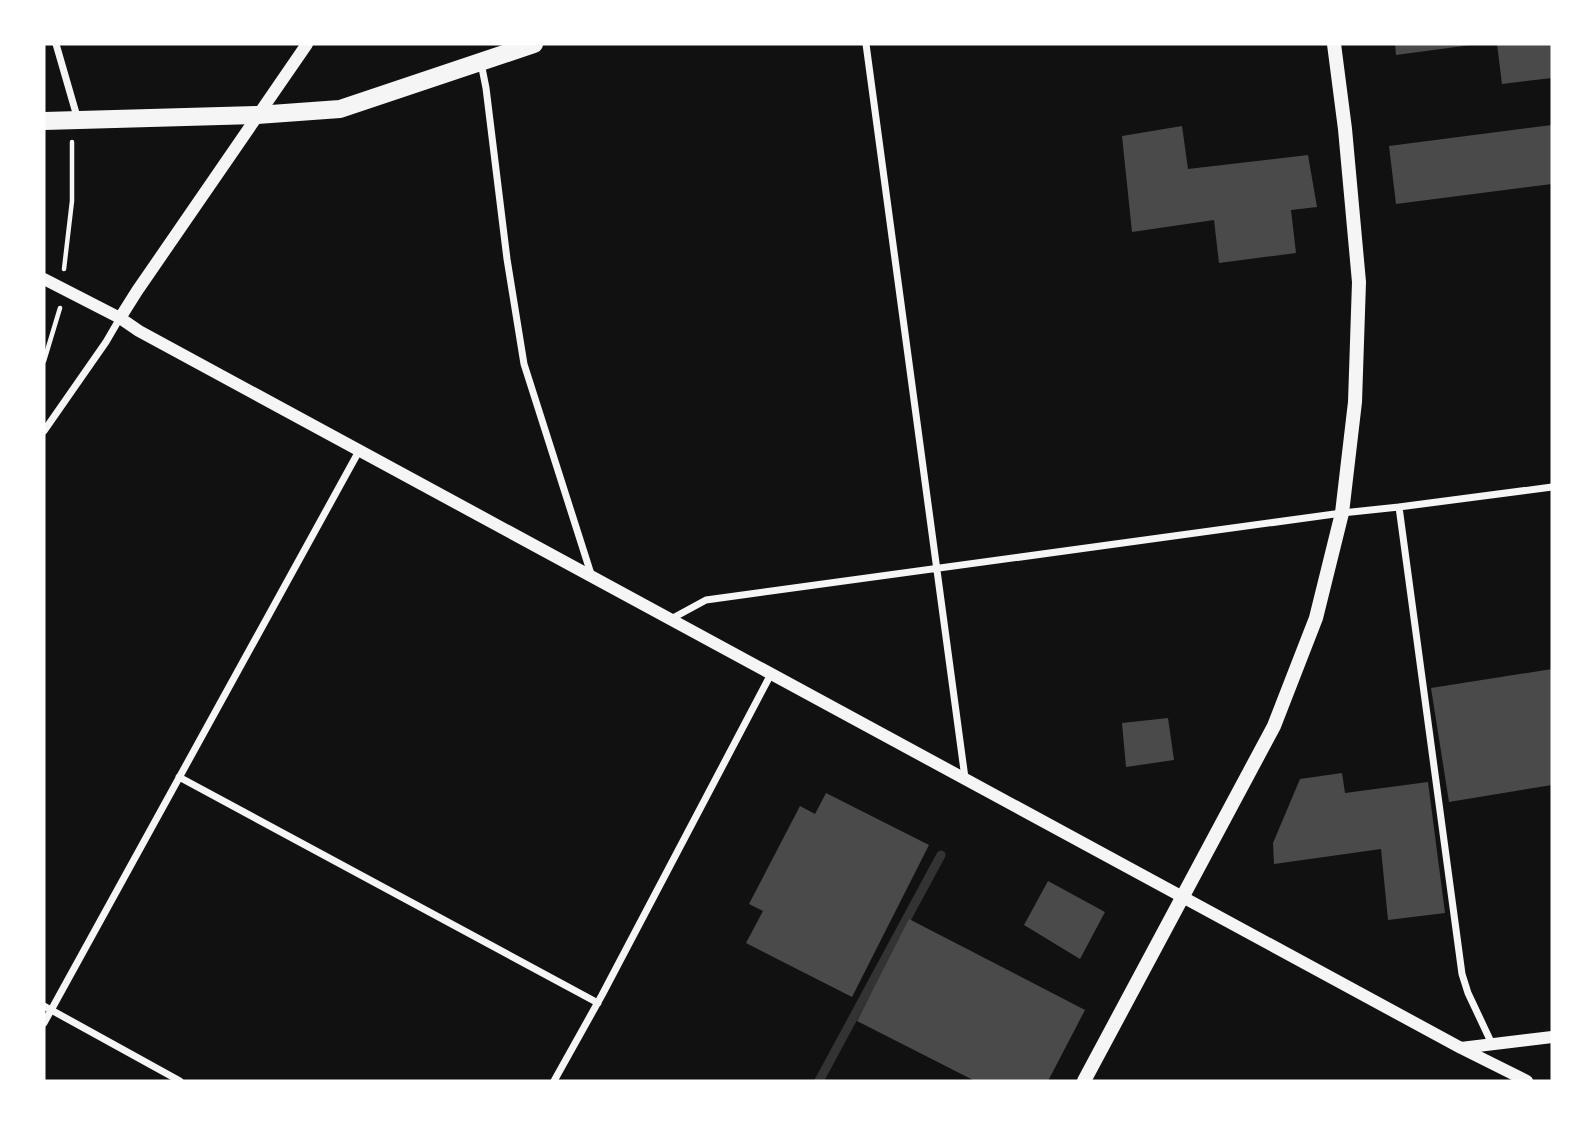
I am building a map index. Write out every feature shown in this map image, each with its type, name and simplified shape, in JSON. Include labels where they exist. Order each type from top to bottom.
[{"type":"main road","points":[[44,121],[257,115],[340,109],[534,44]]},
{"type":"main road","points":[[1084,1081],[1274,726],[1316,618],[1342,513],[1355,402],[1359,282],[1334,44]]},
{"type":"street","points":[[56,44],[75,120]]},
{"type":"street","points":[[44,431],[106,342],[144,280],[307,44]]},
{"type":"street","points":[[866,44],[965,778]]},
{"type":"street","points":[[481,63],[524,364],[592,577]]},
{"type":"street","points":[[44,279],[121,318],[139,331],[359,451],[1461,1048],[1527,1081]]},
{"type":"street","points":[[44,1023],[47,1008],[179,777],[359,451]]},
{"type":"street","points":[[670,620],[706,600],[1552,486]]},
{"type":"street","points":[[1399,507],[1462,974],[1492,1044]]},
{"type":"street","points":[[554,1081],[598,1003],[771,674]]},
{"type":"street","points":[[179,777],[598,1003]]},
{"type":"street","points":[[47,1008],[180,1081]]},
{"type":"street","points":[[1461,1048],[1552,1037]]},
{"type":"path","points":[[44,361],[65,291],[64,271],[72,201],[75,120]]},
{"type":"building","points":[[1395,44],[1471,44],[1471,45],[1396,55]]},
{"type":"building","points":[[1497,44],[1552,44],[1552,78],[1502,84]]},
{"type":"building","points":[[1552,125],[1552,184],[1396,204],[1389,146]]},
{"type":"building","points":[[1182,126],[1188,169],[1308,155],[1317,207],[1291,210],[1296,253],[1219,263],[1214,220],[1132,232],[1122,136]]},
{"type":"building","points":[[1552,669],[1552,785],[1449,802],[1431,688]]},
{"type":"building","points":[[1168,718],[1174,760],[1126,767],[1122,723]]},
{"type":"building","points":[[1342,773],[1345,793],[1428,782],[1445,913],[1388,920],[1381,849],[1274,864],[1273,843],[1300,779]]},
{"type":"building","points":[[826,793],[929,845],[852,997],[746,943],[763,911],[749,904],[800,806],[815,814]]},
{"type":"building","points":[[1048,881],[1105,912],[1080,959],[1024,925]]},
{"type":"building","points":[[909,919],[1085,1010],[1048,1081],[975,1081],[857,1021]]},
{"type":"waterway","points":[[819,1081],[941,855]]}]
